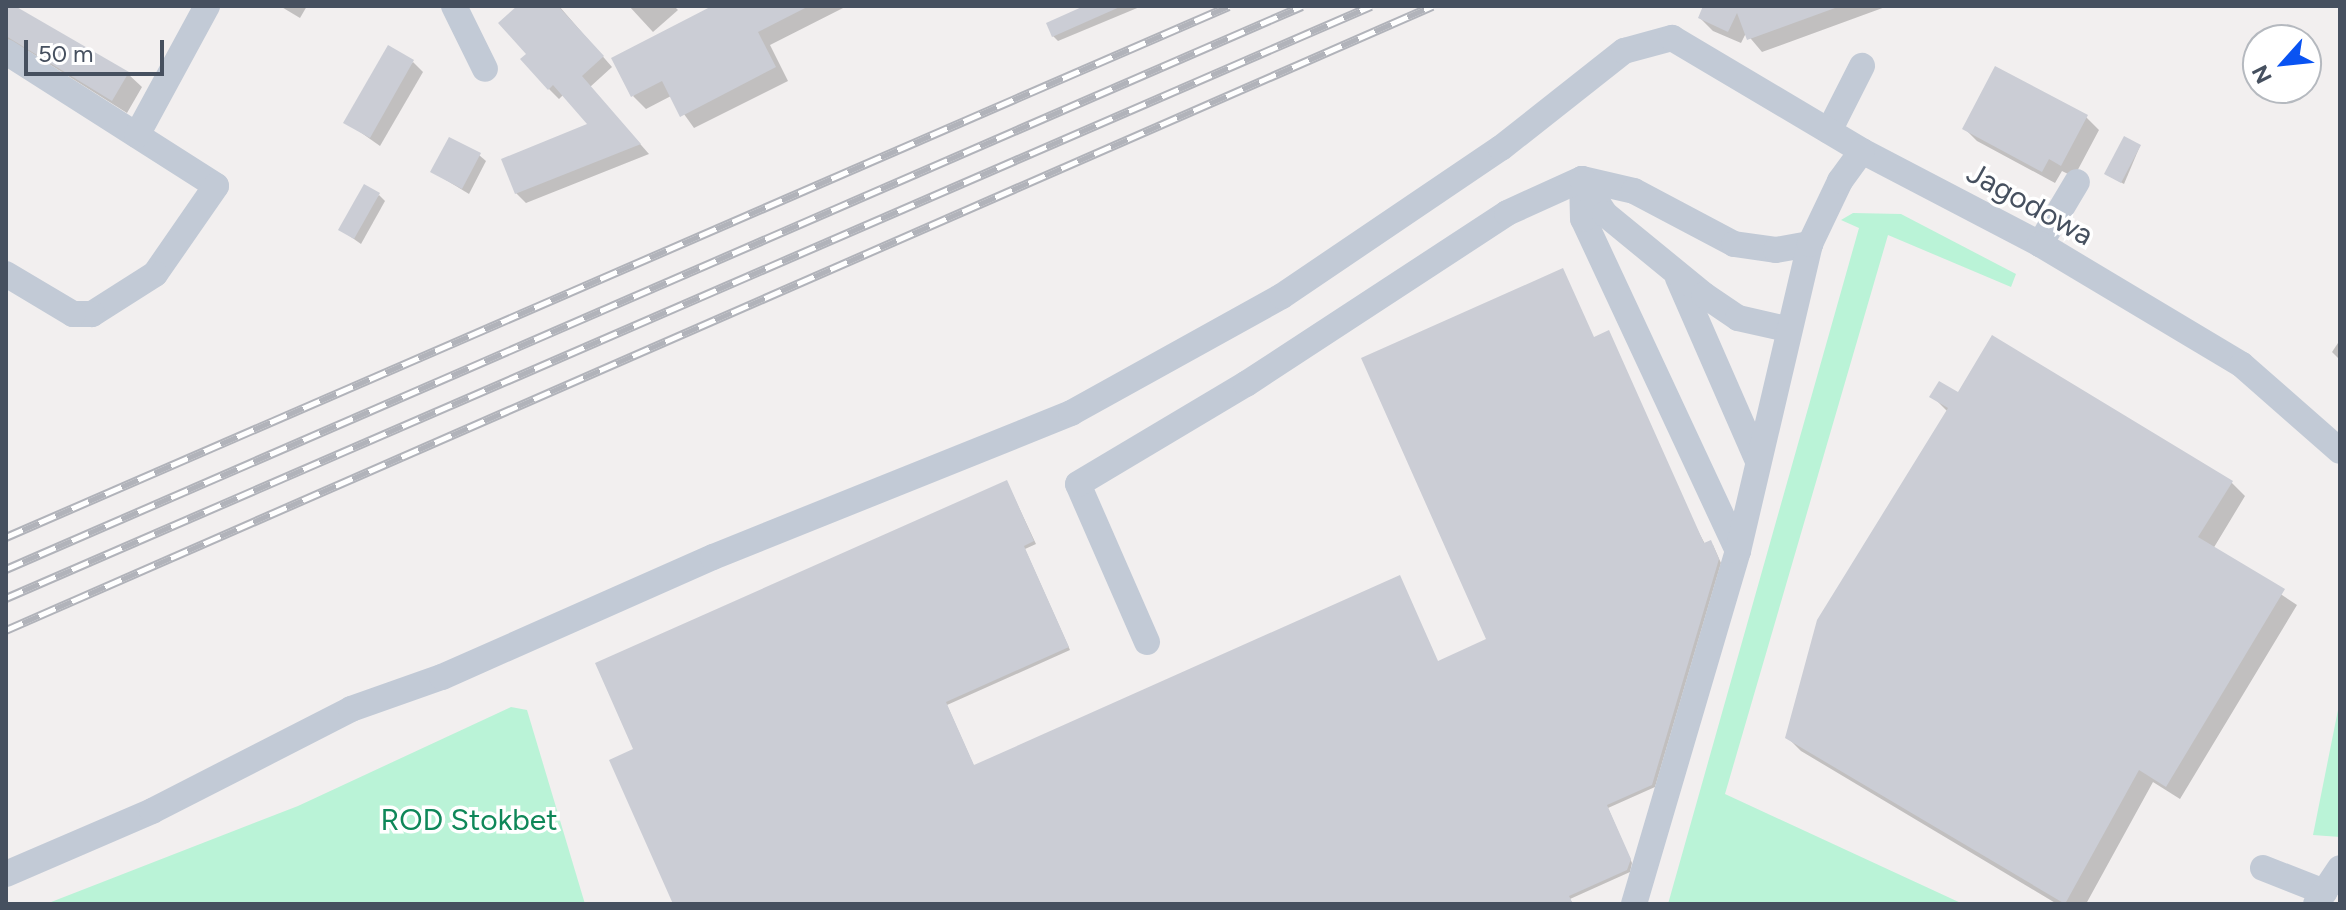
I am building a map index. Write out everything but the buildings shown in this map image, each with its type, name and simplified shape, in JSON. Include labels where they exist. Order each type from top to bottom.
[{"type":"street","points":[[137,135],[207,6]]},
{"type":"street","points":[[454,6],[485,69]]},
{"type":"street","name":"Jagodowa","points":[[6,874],[152,811],[351,709],[442,677],[910,477],[1071,413],[1282,296],[1501,148],[1624,51],[1672,38],[1862,151],[2040,244],[2242,365],[2340,451]]},
{"type":"street","points":[[6,52],[216,186],[155,274],[92,314],[73,314],[6,274]]},
{"type":"street","points":[[1829,131],[1862,66]]},
{"type":"street","points":[[1634,904],[1738,551],[1787,329],[1810,244],[1840,181],[1862,151]]},
{"type":"street","points":[[1147,642],[1078,484],[1246,384],[1507,213],[1582,179],[1634,191],[1734,244],[1776,250],[1810,244]]},
{"type":"street","points":[[1582,179],[1605,214],[1738,318],[1787,329]]},
{"type":"street","points":[[1582,179],[1583,219],[1738,551]]},
{"type":"street","points":[[2040,244],[2077,182]]},
{"type":"street","points":[[1674,270],[1758,461]]},
{"type":"street","points":[[2263,868],[2320,898],[2340,868]]},
{"type":"green space","points":[[1853,213],[1901,214],[2016,274],[2011,287],[1888,235],[1725,794],[1963,904],[1668,904],[1859,228],[1841,220]]},
{"type":"green space","points":[[2340,700],[2340,837],[2313,835]]},
{"type":"green space","name":"ROD Stokbet","points":[[511,707],[527,710],[585,904],[46,904],[298,806]]},
{"type":"railway","points":[[6,537],[1229,6]]},
{"type":"railway","points":[[6,569],[1302,6]]},
{"type":"railway","points":[[6,598],[1371,6]]},
{"type":"railway","points":[[6,630],[1432,6]]}]
